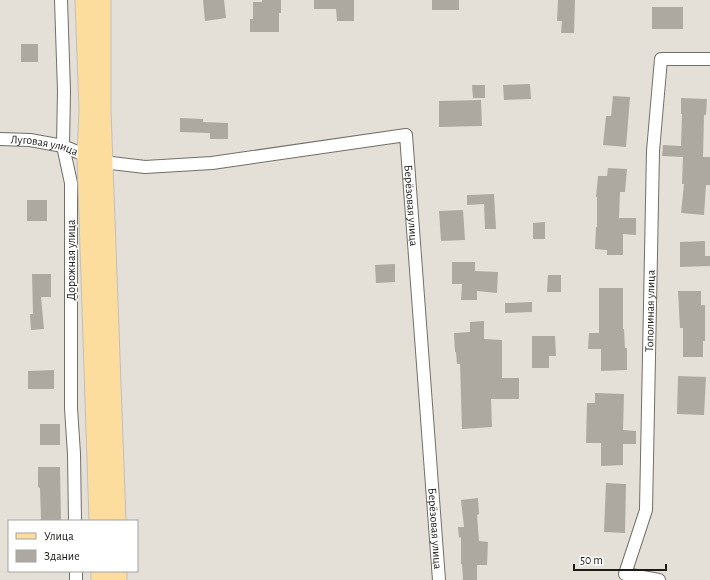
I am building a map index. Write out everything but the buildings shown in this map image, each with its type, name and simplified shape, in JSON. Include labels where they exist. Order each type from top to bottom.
[{"type":"main road","name":"Дорожная улица","points":[[85,0],[89,110],[95,159],[116,520]]},
{"type":"main road","name":"Дорожная улица","points":[[99,520],[95,159],[102,110],[101,0]]},
{"type":"street","name":"Дорожная улица","points":[[61,0],[64,92],[63,146],[71,183],[71,408],[74,454],[75,520]]},
{"type":"street","name":"Тополиная улица","points":[[659,580],[625,574],[646,510],[653,151],[661,60],[710,59]]},
{"type":"street","name":"Берёзовая улица","points":[[95,159],[145,167],[212,163],[406,135],[438,580]]},
{"type":"street","name":"Луговая улица","points":[[0,139],[30,140],[63,146],[95,159]]}]
